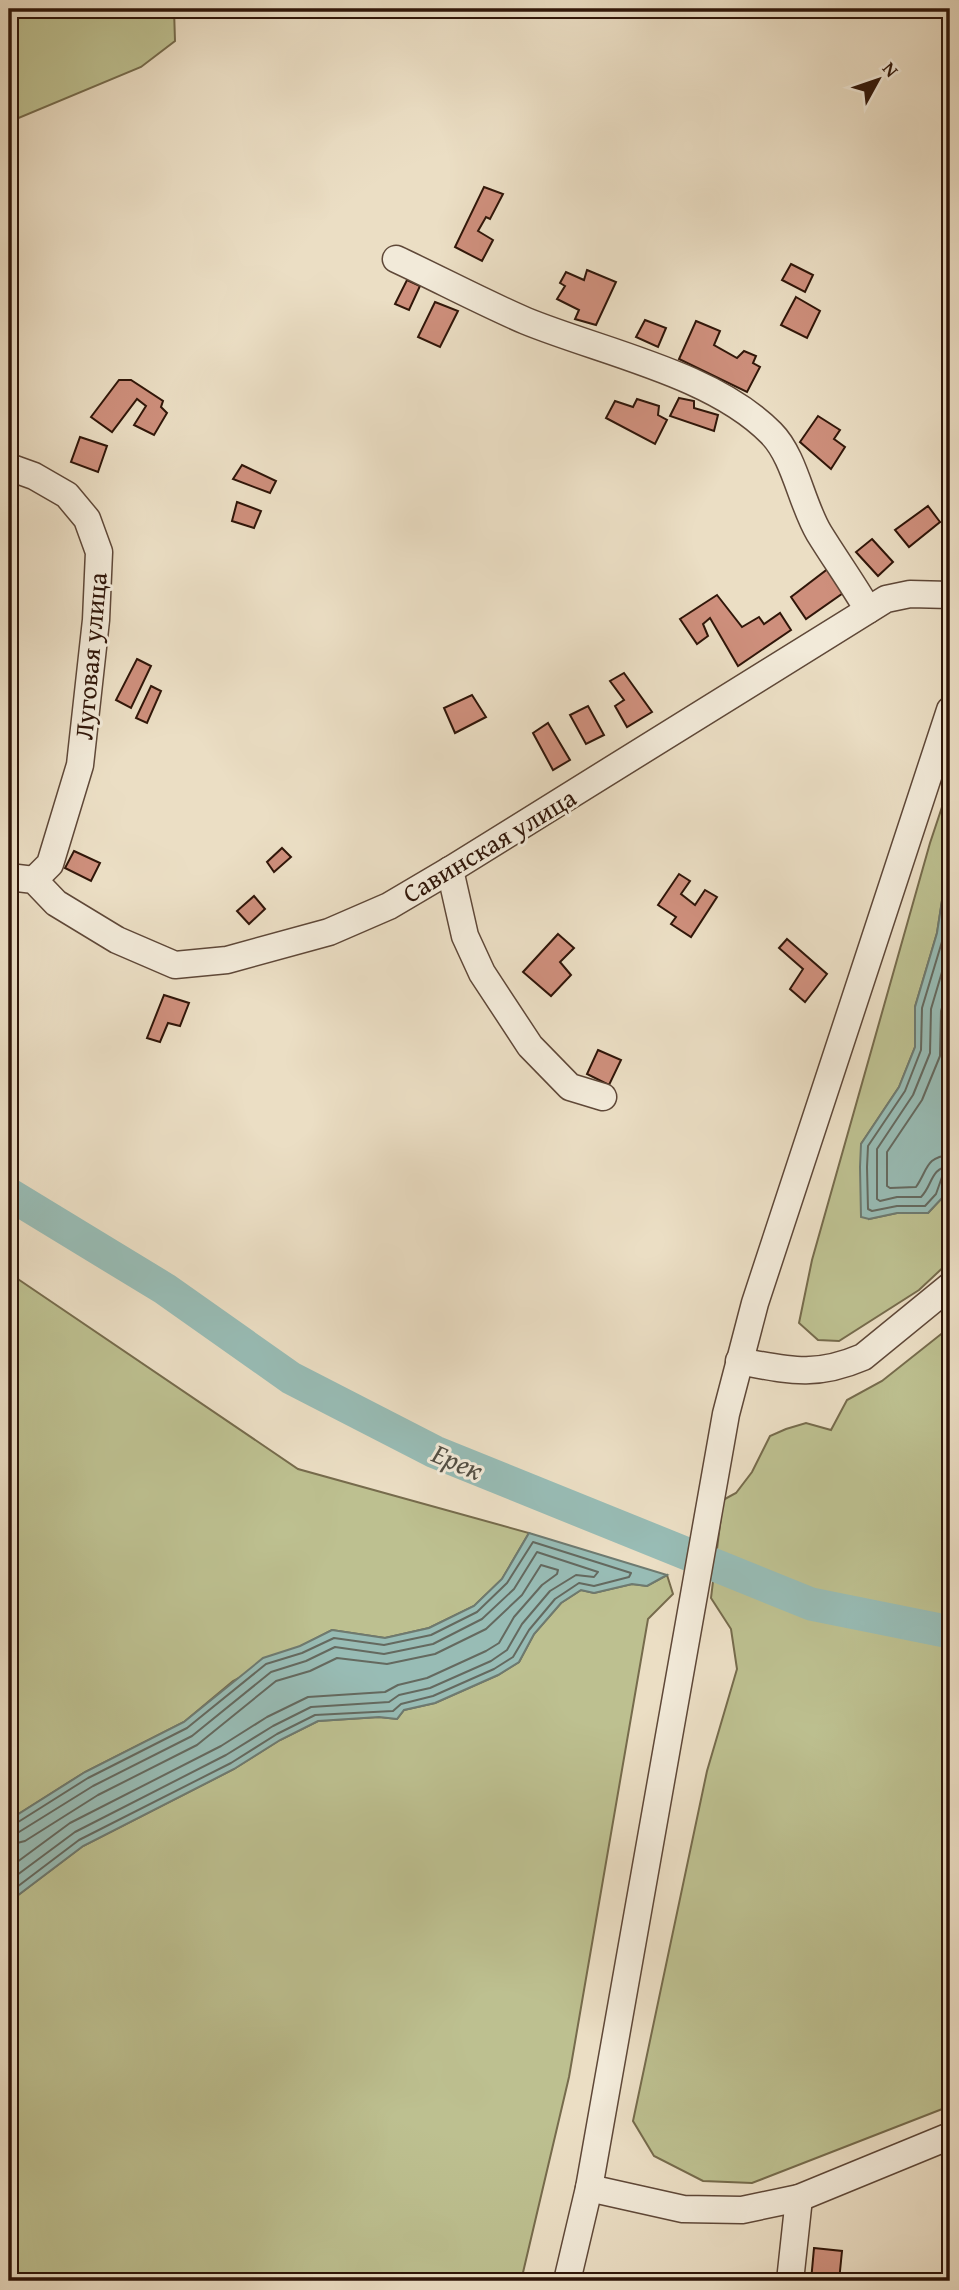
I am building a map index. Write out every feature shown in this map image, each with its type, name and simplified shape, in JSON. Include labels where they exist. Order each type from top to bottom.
[{"type":"street","points":[[396,259],[526,320],[712,390],[748,415],[771,433],[788,456],[796,482],[819,533],[868,610]]},
{"type":"street","name":"Луговая улица","points":[[9,467],[34,476],[67,495],[87,519],[99,552],[96,621],[80,765],[50,864],[22,879]]},
{"type":"street","name":"Савинская улица","points":[[22,879],[117,940],[175,965],[227,960],[329,932],[389,906],[450,870],[886,599],[910,594],[950,595]]},
{"type":"street","points":[[566,2281],[589,2188],[713,1473],[739,1361],[755,1303],[950,710]]},
{"type":"street","points":[[450,870],[465,936],[482,974],[530,1046],[570,1087],[603,1097]]},
{"type":"street","points":[[739,1361],[800,1372],[847,1364],[863,1357],[950,1286]]},
{"type":"street","points":[[589,2188],[683,2209],[742,2210],[799,2198],[950,2136]]},
{"type":"street","points":[[790,2281],[799,2198]]},
{"type":"green space","points":[[37,9],[174,9],[175,41],[141,67],[9,122],[9,23]]},
{"type":"green space","points":[[950,783],[950,849],[937,933],[915,1007],[915,1047],[899,1087],[861,1144],[869,1219],[897,1213],[928,1213],[943,1197],[950,1171],[950,1261],[919,1290],[839,1341],[818,1340],[799,1323],[812,1260],[930,843]]},
{"type":"green space","points":[[9,1273],[298,1469],[529,1533],[502,1579],[474,1606],[429,1628],[385,1638],[332,1630],[233,1681],[184,1722],[85,1772],[9,1820]]},
{"type":"green space","points":[[950,1327],[950,2106],[752,2183],[703,2181],[654,2156],[633,2121],[707,1771],[737,1669],[731,1629],[711,1598],[723,1500],[736,1493],[752,1472],[770,1436],[806,1423],[831,1430],[847,1400],[882,1381]]},
{"type":"green space","points":[[667,1575],[673,1594],[648,1619],[569,2077],[521,2281],[9,2281],[9,1902],[83,1846],[234,1769],[280,1740],[318,1721],[379,1717],[397,1719],[404,1710],[435,1703],[498,1675],[519,1662],[534,1634],[561,1603],[581,1590],[594,1593],[632,1584],[647,1586]]},
{"type":"water","points":[[950,849],[950,1171],[943,1197],[928,1213],[897,1213],[869,1219],[861,1217],[861,1144],[899,1087],[915,1047],[915,1007],[937,933]]},
{"type":"water","points":[[529,1533],[667,1575],[647,1586],[632,1584],[594,1593],[581,1590],[561,1603],[534,1634],[519,1662],[498,1675],[435,1703],[404,1710],[397,1719],[379,1717],[318,1721],[280,1740],[234,1769],[83,1846],[9,1902],[9,1820],[85,1772],[184,1722],[263,1658],[300,1646],[332,1630],[385,1638],[429,1628],[474,1606],[502,1579]]},
{"type":"building","points":[[484,187],[503,194],[490,219],[486,217],[478,231],[493,240],[482,261],[455,247]]},
{"type":"building","points":[[791,264],[813,275],[805,292],[782,280]]},
{"type":"building","points":[[587,270],[616,282],[596,325],[575,319],[579,310],[557,299],[565,286],[560,283],[566,272],[584,280]]},
{"type":"building","points":[[407,280],[420,286],[409,310],[395,304]]},
{"type":"building","points":[[796,297],[820,311],[807,338],[781,325]]},
{"type":"building","points":[[435,302],[458,311],[440,347],[418,337]]},
{"type":"building","points":[[645,320],[666,328],[658,347],[636,337]]},
{"type":"building","points":[[696,321],[720,331],[714,345],[737,358],[744,351],[756,356],[753,363],[760,367],[747,392],[679,359]]},
{"type":"building","points":[[119,380],[131,380],[163,401],[161,407],[167,413],[154,435],[134,425],[146,406],[137,399],[112,432],[91,417]]},
{"type":"building","points":[[679,398],[694,401],[694,408],[718,415],[714,431],[670,416]]},
{"type":"building","points":[[637,399],[659,406],[658,415],[667,420],[655,444],[606,418],[615,401],[633,407]]},
{"type":"building","points":[[818,416],[840,430],[834,439],[845,447],[831,469],[800,442]]},
{"type":"building","points":[[80,437],[107,446],[98,472],[71,462]]},
{"type":"building","points":[[242,465],[276,481],[270,493],[233,479]]},
{"type":"building","points":[[237,502],[261,511],[254,528],[232,521]]},
{"type":"building","points":[[928,506],[940,522],[909,547],[895,530]]},
{"type":"building","points":[[872,539],[893,562],[878,576],[856,552]]},
{"type":"building","points":[[829,568],[846,591],[806,619],[791,597]]},
{"type":"building","points":[[717,595],[742,627],[759,617],[764,624],[780,613],[791,630],[738,666],[710,618],[703,624],[708,636],[697,644],[680,619]]},
{"type":"building","points":[[137,659],[151,666],[131,708],[116,700]]},
{"type":"building","points":[[624,673],[652,712],[627,727],[615,706],[624,700],[610,681]]},
{"type":"building","points":[[151,686],[161,691],[147,723],[136,718]]},
{"type":"building","points":[[472,695],[486,717],[455,733],[444,708]]},
{"type":"building","points":[[588,706],[604,735],[586,744],[570,715]]},
{"type":"building","points":[[548,723],[570,760],[553,770],[533,733]]},
{"type":"building","points":[[282,848],[291,857],[274,872],[267,862]]},
{"type":"building","points":[[74,851],[100,863],[91,881],[65,868]]},
{"type":"building","points":[[679,874],[690,881],[681,894],[695,905],[705,890],[717,897],[691,937],[671,924],[676,917],[658,905]]},
{"type":"building","points":[[254,896],[265,909],[249,924],[237,911]]},
{"type":"building","points":[[558,934],[574,948],[560,962],[571,975],[551,996],[523,972]]},
{"type":"building","points":[[787,939],[827,974],[805,1002],[790,989],[803,969],[779,948]]},
{"type":"building","points":[[164,995],[189,1003],[180,1026],[168,1023],[160,1042],[147,1038]]},
{"type":"building","points":[[598,1050],[621,1060],[609,1085],[587,1074]]},
{"type":"building","points":[[814,2248],[842,2251],[839,2281],[811,2281]]},
{"type":"waterway","name":"Ерек","points":[[9,1194],[165,1289],[291,1378],[435,1452],[811,1604],[950,1632]]}]
